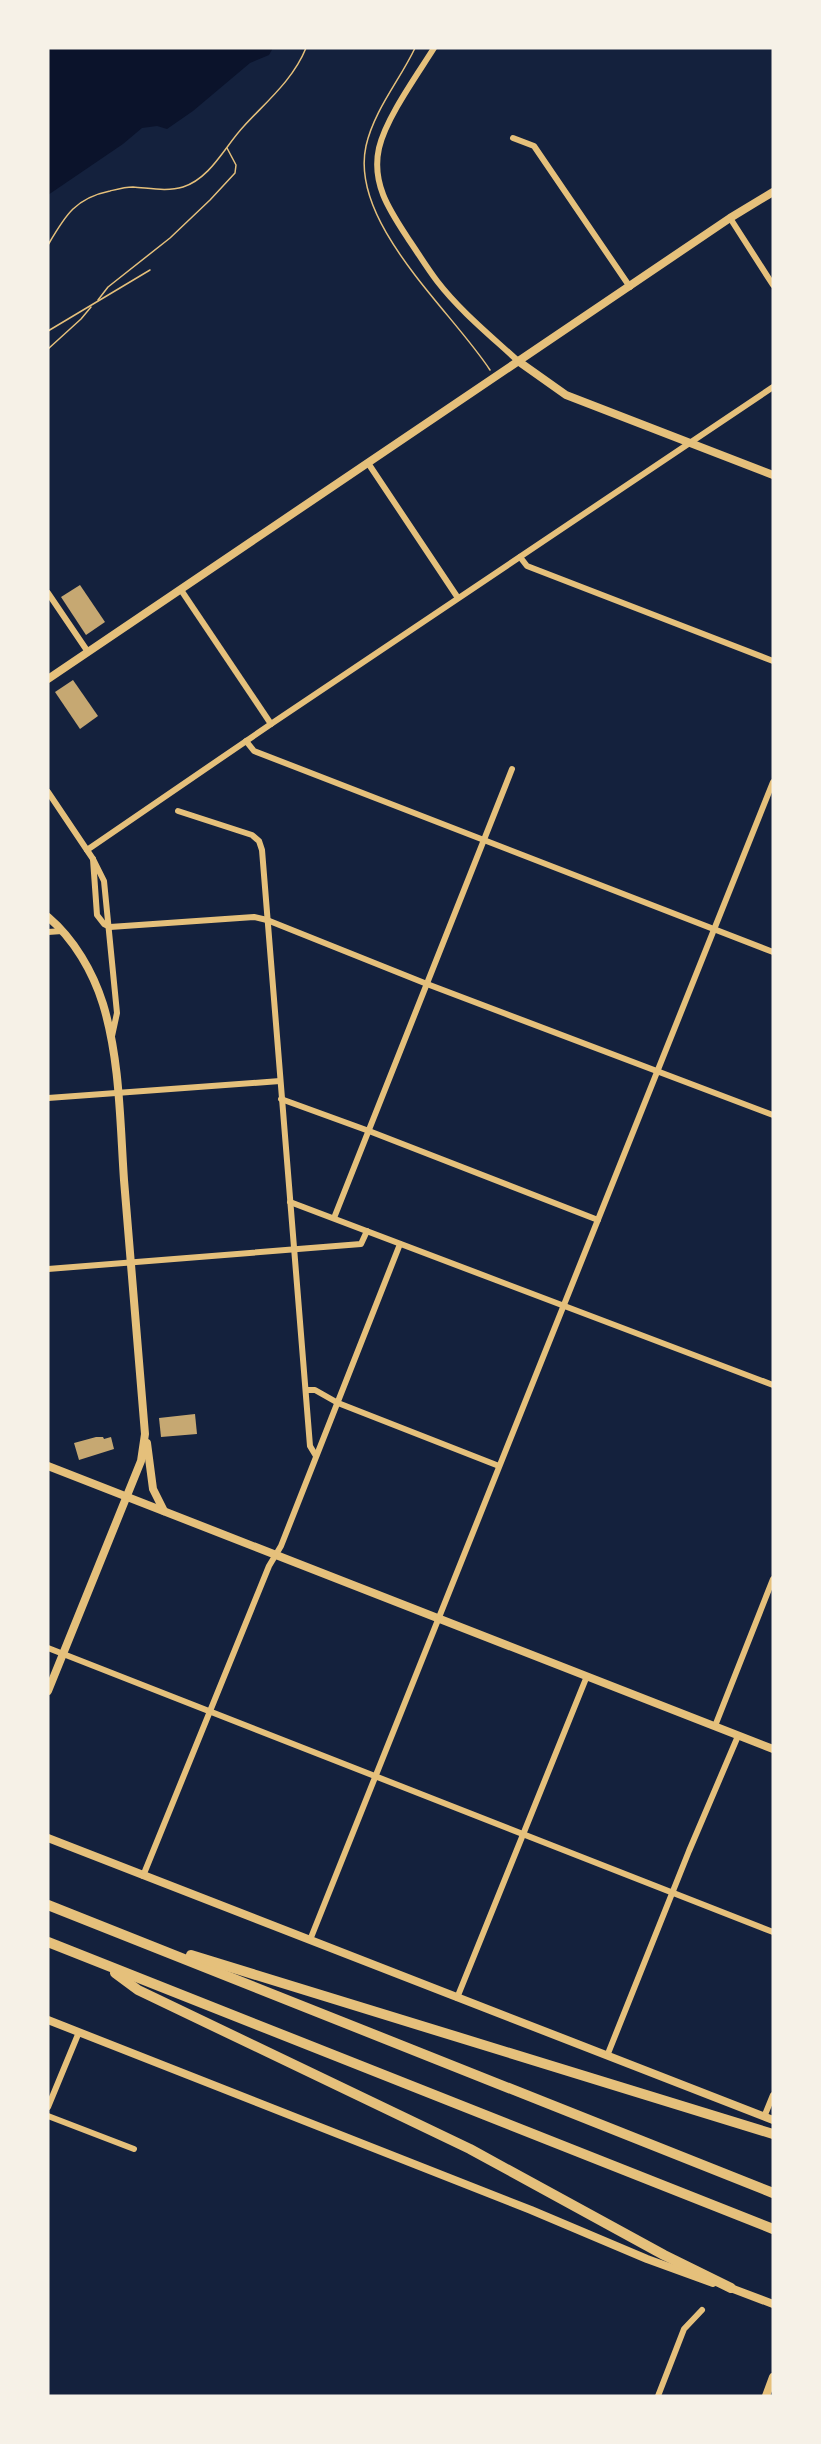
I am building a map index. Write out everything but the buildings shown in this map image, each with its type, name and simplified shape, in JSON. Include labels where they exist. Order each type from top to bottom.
[{"type":"highway","points":[[48,1905],[773,2193]]},
{"type":"highway","points":[[114,1930],[675,2106],[773,2134]]},
{"type":"highway","points":[[48,1942],[773,2229]]},
{"type":"highway","points":[[102,1963],[138,1990],[470,2149],[664,2255],[731,2288]]},
{"type":"main road","points":[[48,680],[730,218],[773,192]]},
{"type":"main road","points":[[518,362],[566,395],[773,475]]},
{"type":"main road","points":[[48,916],[76,950],[93,979],[103,1004],[111,1042],[118,1093],[145,1434],[153,1489],[164,1511]]},
{"type":"main road","points":[[48,1691],[141,1461],[145,1434]]},
{"type":"main road","points":[[766,2396],[773,2377]]},
{"type":"street","points":[[434,48],[396,111],[380,146],[377,164],[381,193],[390,212],[438,282],[468,315],[518,362]]},
{"type":"street","points":[[513,138],[534,146],[630,287]]},
{"type":"street","points":[[730,218],[773,285]]},
{"type":"street","points":[[87,850],[773,387]]},
{"type":"street","points":[[368,463],[458,598]]},
{"type":"street","points":[[520,557],[527,566],[773,661]]},
{"type":"street","points":[[181,590],[271,724]]},
{"type":"street","points":[[48,593],[88,652]]},
{"type":"street","points":[[246,741],[254,750],[773,952]]},
{"type":"street","points":[[334,1218],[512,769]]},
{"type":"street","points":[[310,1940],[714,929],[771,792],[773,782]]},
{"type":"street","points":[[48,792],[93,859],[104,881],[117,1013],[111,1042]]},
{"type":"street","points":[[178,811],[252,835],[259,841],[262,850],[309,1446],[316,1456]]},
{"type":"street","points":[[93,859],[97,915],[104,924],[110,927],[254,917],[267,920],[426,984],[773,1115]]},
{"type":"street","points":[[48,932],[62,931]]},
{"type":"street","points":[[48,1098],[280,1081]]},
{"type":"street","points":[[282,1099],[598,1220]]},
{"type":"street","points":[[290,1202],[773,1384]]},
{"type":"street","points":[[48,1269],[361,1244],[367,1231]]},
{"type":"street","points":[[143,1876],[338,1403],[400,1244]]},
{"type":"street","points":[[306,1390],[315,1390],[338,1403],[499,1466]]},
{"type":"street","points":[[48,1466],[773,1749]]},
{"type":"street","points":[[715,1726],[773,1580]]},
{"type":"street","points":[[48,1648],[773,1932]]},
{"type":"street","points":[[457,1998],[587,1676]]},
{"type":"street","points":[[608,2056],[738,1736]]},
{"type":"street","points":[[48,1838],[773,2120]]},
{"type":"street","points":[[48,2020],[531,2210],[647,2259],[773,2304]]},
{"type":"street","points":[[48,2107],[79,2032]]},
{"type":"street","points":[[764,2117],[773,2095]]},
{"type":"street","points":[[48,2116],[134,2149]]},
{"type":"street","points":[[658,2396],[684,2329],[702,2310]]},
{"type":"path","points":[[48,245],[64,217],[86,199],[99,193],[130,187],[162,189],[184,187],[203,176],[243,127],[273,98],[306,48]]},
{"type":"path","points":[[415,48],[373,124],[365,156],[364,173],[367,193],[377,217],[426,290],[465,334],[489,368]]},
{"type":"path","points":[[98,300],[108,287],[170,238],[235,173],[236,165],[227,148]]},
{"type":"path","points":[[48,331],[150,270]]},
{"type":"path","points":[[48,349],[81,319],[93,304]]},
{"type":"water","points":[[48,48],[273,48],[269,55],[250,63],[193,111],[167,129],[157,126],[142,128],[123,144],[48,195]]}]
